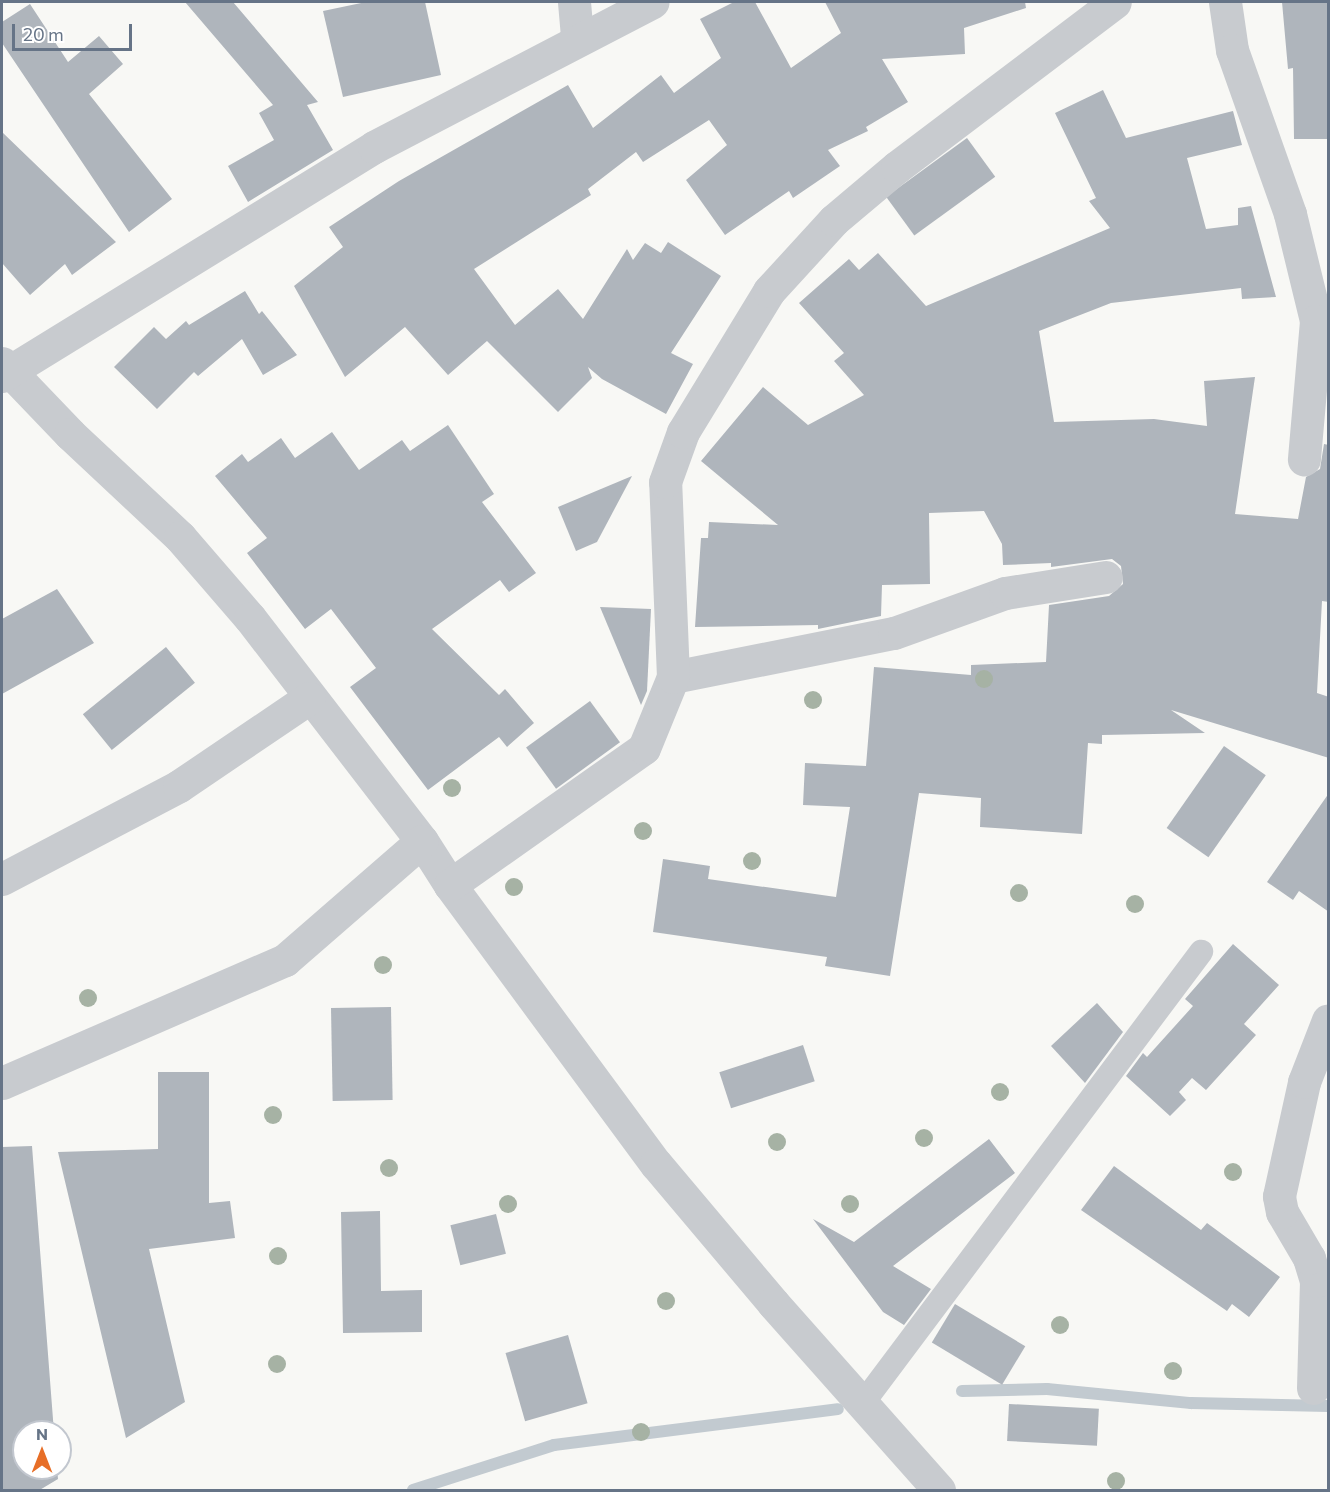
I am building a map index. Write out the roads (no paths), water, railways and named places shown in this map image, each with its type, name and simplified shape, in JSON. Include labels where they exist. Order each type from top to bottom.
[{"type":"street","points":[[574,2],[577,39]]},
{"type":"street","points":[[653,2],[577,39],[374,147],[4,370],[180,537],[250,618],[309,698],[422,841],[450,885],[656,1164],[773,1304],[939,1491]]},
{"type":"street","points":[[450,885],[644,748],[673,677],[665,482],[683,432],[769,291],[834,220],[897,167],[1115,2]]},
{"type":"street","points":[[1225,2],[1232,50],[1290,214],[1316,321],[1304,459]]},
{"type":"street","points":[[673,677],[894,633],[1005,593],[1106,577]]},
{"type":"street","points":[[2,879],[179,786],[309,698]]},
{"type":"street","points":[[2,1083],[285,960],[422,841]]},
{"type":"street","points":[[1313,1388],[1316,1281],[1309,1258],[1282,1212],[1279,1196],[1304,1082],[1329,1020]]},
{"type":"lane","points":[[863,1403],[1201,952]]},
{"type":"waterway","points":[[962,1391],[1047,1389],[1191,1403],[1328,1406]]},
{"type":"waterway","points":[[413,1490],[554,1445],[838,1409]]}]
